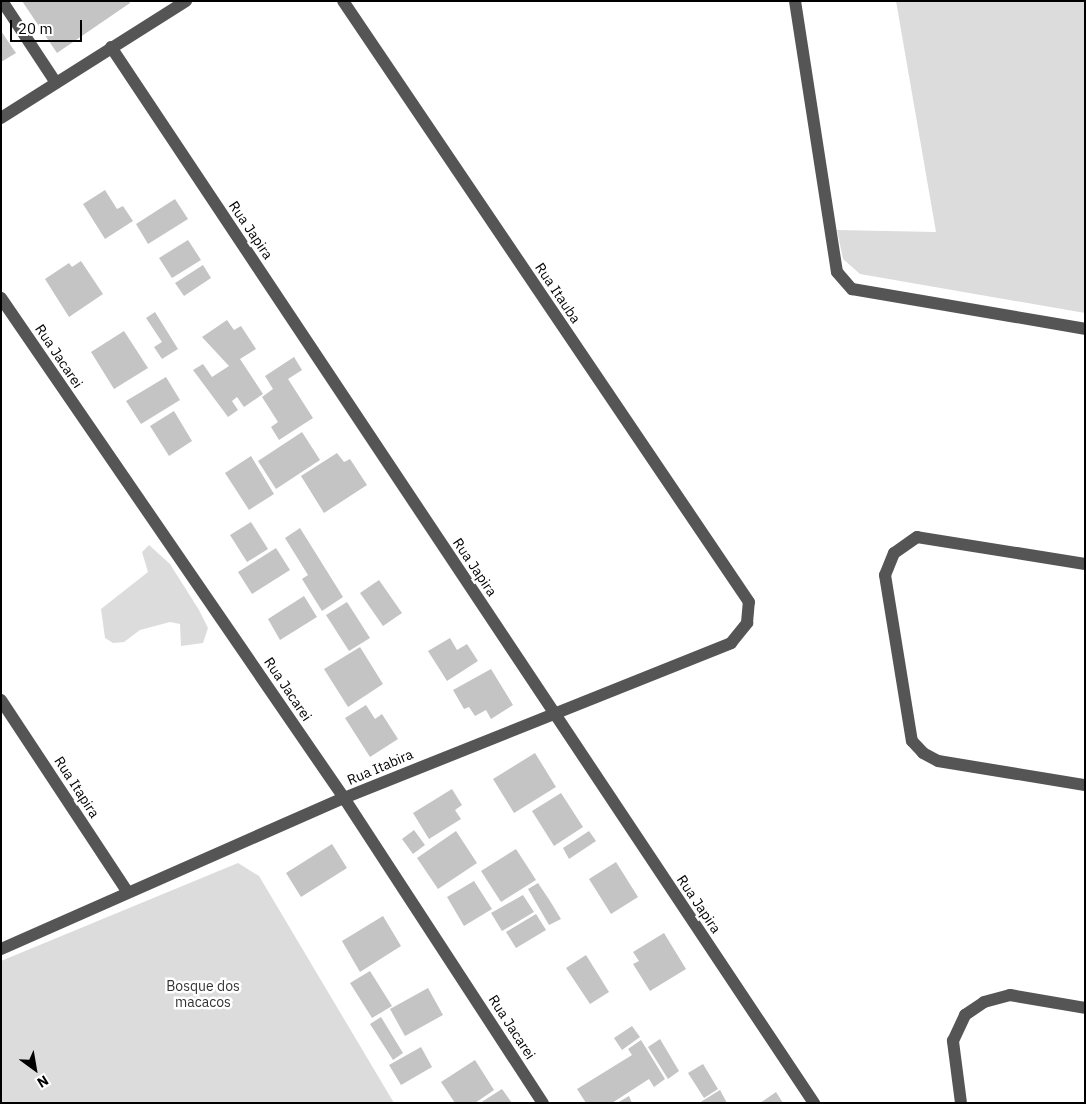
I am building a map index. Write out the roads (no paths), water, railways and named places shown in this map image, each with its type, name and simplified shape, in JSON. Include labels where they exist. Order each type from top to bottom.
[{"type":"street","points":[[2,1],[56,83]]},
{"type":"street","points":[[1,118],[186,1]]},
{"type":"street","name":"Rua Itauba","points":[[343,1],[749,602]]},
{"type":"street","points":[[796,1],[836,272],[852,289],[1085,329]]},
{"type":"street","name":"Rua Japira","points":[[111,47],[814,1103]]},
{"type":"street","name":"Rua Jacarei","points":[[1,298],[344,798],[543,1103]]},
{"type":"street","points":[[1085,564],[917,537],[894,553],[885,575],[912,741],[923,753],[938,761],[1085,785]]},
{"type":"street","name":"Rua Itabira","points":[[1,949],[127,891],[344,798],[552,711],[732,643],[747,623],[749,602]]},
{"type":"street","name":"Rua Itapira","points":[[1,700],[127,891]]},
{"type":"street","points":[[961,1103],[953,1040],[965,1015],[984,1002],[1010,995],[1085,1008]]},
{"type":"park label","name":"Bosque dos macacos","points":[[203,994]]}]
